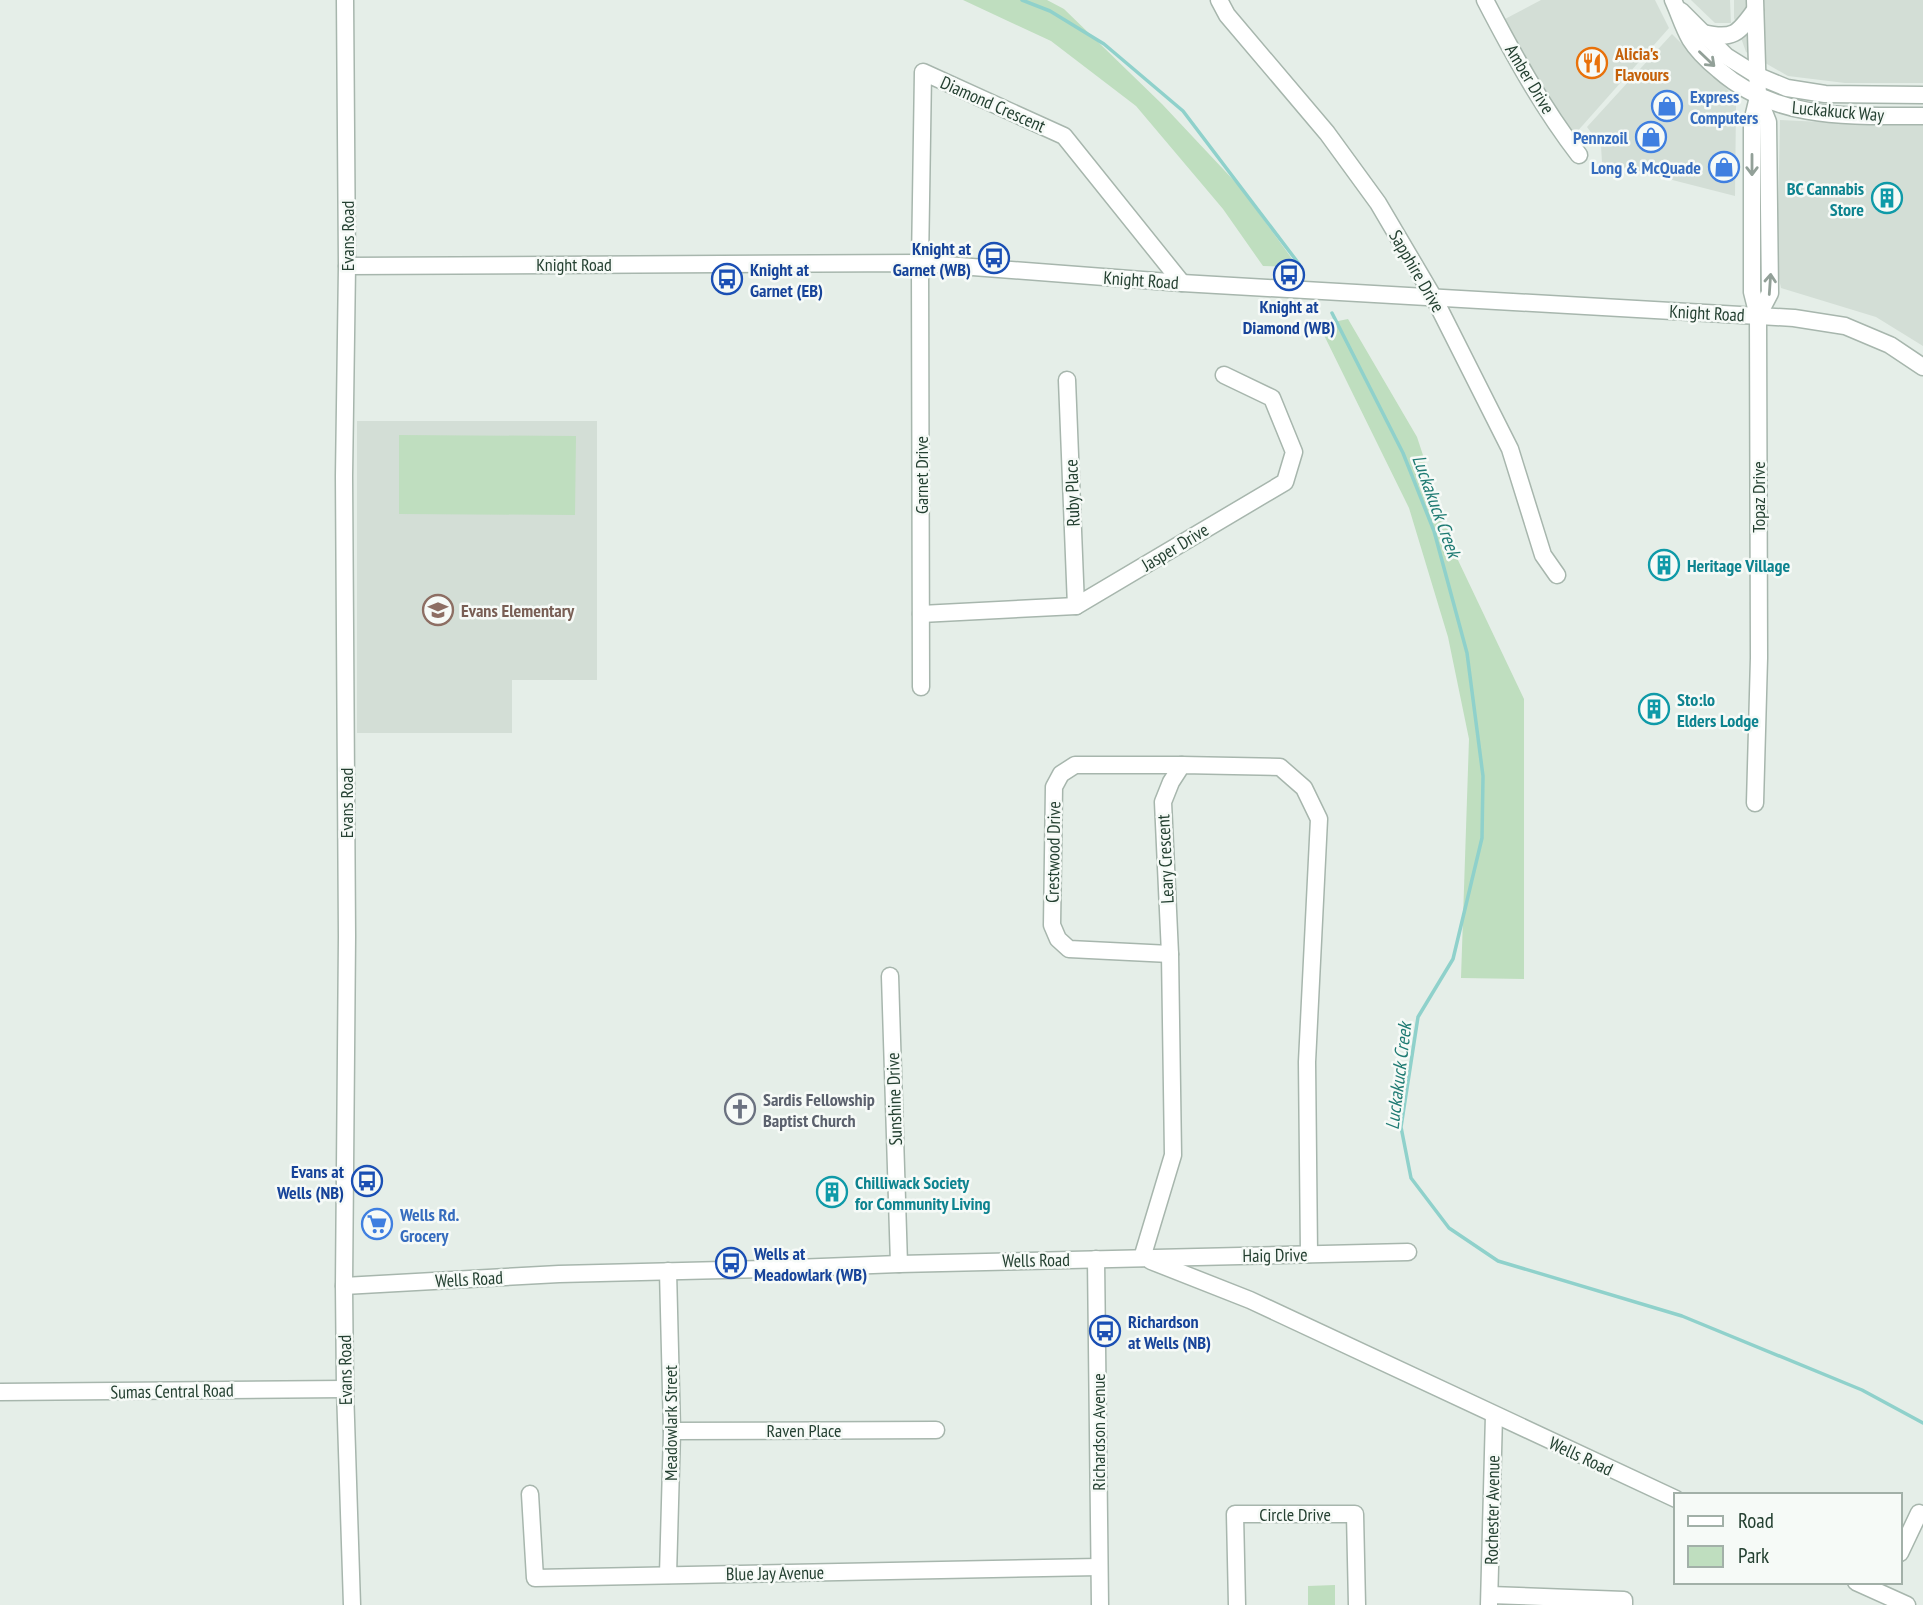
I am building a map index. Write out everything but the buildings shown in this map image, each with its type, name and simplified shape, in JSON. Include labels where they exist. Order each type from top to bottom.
[{"type":"street","name":"Evans Road","points":[[345,0],[347,936],[344,1286],[352,1605]]},
{"type":"street","name":"Sapphire Drive","points":[[1219,0],[1227,15],[1327,132],[1378,203],[1434,298],[1510,449],[1543,555],[1557,575]]},
{"type":"street","name":"Amber Drive","points":[[1485,0],[1525,76],[1579,155]]},
{"type":"street","name":"Luckakuck Way","points":[[1674,2],[1726,56],[1758,76],[1787,88],[1825,94],[1923,95]]},
{"type":"street","name":"Luckakuck Way","points":[[1674,2],[1689,38],[1701,55],[1733,82],[1758,97],[1788,108],[1825,114],[1923,116]]},
{"type":"street","points":[[1702,33],[1720,37],[1732,34],[1742,28],[1755,5]]},
{"type":"street","name":"Topaz Drive","points":[[1755,5],[1758,97],[1752,122],[1752,292],[1758,316],[1759,658],[1755,803]]},
{"type":"street","name":"Diamond Crescent","points":[[920,263],[923,72],[1063,136],[1182,283]]},
{"type":"street","name":"Knight Road","points":[[347,266],[920,263],[1182,283],[1794,318],[1845,326],[1890,345],[1923,367]]},
{"type":"street","name":"Garnet Drive","points":[[920,263],[921,687]]},
{"type":"street","name":"Jasper Drive","points":[[922,614],[1076,606],[1285,482],[1294,452],[1272,398],[1224,375]]},
{"type":"street","name":"Ruby Place","points":[[1067,380],[1076,606]]},
{"type":"street","name":"Crestwood Drive","points":[[1170,954],[1069,949],[1058,939],[1052,925],[1054,788],[1061,774],[1075,765],[1182,765]]},
{"type":"street","points":[[1182,765],[1280,768],[1304,788],[1319,819],[1307,1062],[1309,1254]]},
{"type":"street","name":"Leary Crescent","points":[[1142,1258],[1172,1155],[1170,954],[1163,803],[1171,782],[1182,765]]},
{"type":"street","name":"Sunshine Drive","points":[[890,976],[899,1264]]},
{"type":"street","name":"Haig Drive","points":[[1142,1258],[1408,1252]]},
{"type":"street","name":"Wells Road","points":[[344,1286],[559,1274],[1142,1258],[1250,1300],[1674,1498]]},
{"type":"street","name":"Richardson Avenue","points":[[1096,1259],[1100,1605]]},
{"type":"street","name":"Meadowlark Street","points":[[668,1271],[672,1431],[668,1575]]},
{"type":"street","name":"Sumas Central Road","points":[[0,1392],[345,1389]]},
{"type":"street","name":"Rochester Avenue","points":[[1490,1600],[1494,1415]]},
{"type":"street","name":"Raven Place","points":[[672,1431],[936,1430]]},
{"type":"street","name":"Blue Jay Avenue","points":[[530,1494],[535,1578],[1099,1567]]},
{"type":"street","points":[[1902,1549],[1920,1513]]},
{"type":"street","name":"Circle Drive","points":[[1237,1605],[1235,1514],[1355,1514],[1357,1605]]},
{"type":"street","points":[[1860,1584],[1907,1605]]},
{"type":"street","points":[[1490,1600],[1624,1600],[1624,1605]]},
{"type":"shaded area","points":[[1541,0],[1655,0],[1669,28],[1575,134],[1551,104],[1505,19]]},
{"type":"shaded area","points":[[1691,0],[1730,0],[1731,23],[1715,23]]},
{"type":"shaded area","points":[[1734,0],[1923,0],[1923,83],[1845,83],[1788,76],[1746,52],[1734,18]]},
{"type":"shaded area","points":[[1672,34],[1733,95],[1736,105],[1735,196],[1602,162],[1601,146],[1587,127]]},
{"type":"shaded area","points":[[1780,120],[1923,125],[1923,346],[1876,317],[1781,288],[1777,269]]},
{"type":"shaded area","points":[[357,421],[597,421],[597,680],[512,680],[512,733],[357,733]]},
{"type":"green space","points":[[963,0],[1047,0],[1064,9],[1162,104],[1239,186],[1298,267],[1263,266],[1223,209],[1136,106],[1051,41]]},
{"type":"green space","points":[[1348,319],[1417,437],[1457,558],[1524,699],[1524,979],[1461,978],[1469,739],[1448,637],[1409,508],[1319,325]]},
{"type":"green space","points":[[399,435],[576,436],[575,515],[399,514]]},
{"type":"green space","points":[[1335,1585],[1335,1605],[1308,1605],[1308,1586]]},
{"type":"waterway","name":"Luckakuck Creek","points":[[1022,0],[1050,11],[1104,44],[1183,111],[1299,264]]},
{"type":"waterway","name":"Luckakuck Creek","points":[[1332,313],[1403,453],[1434,531],[1467,653],[1483,776],[1482,838],[1453,959],[1418,1017],[1401,1127],[1411,1178],[1449,1228],[1498,1261],[1682,1316],[1862,1390],[1923,1423]]},
{"type":"place","name":"Alicia's Flavours","points":[[1592,63]]},
{"type":"place","name":"Express Computers","points":[[1667,106]]},
{"type":"place","name":"Pennzoil","points":[[1651,137]]},
{"type":"place","name":"Long & McQuade","points":[[1724,167]]},
{"type":"place","name":"BC Cannabis Store","points":[[1887,198]]},
{"type":"place","name":"Knight at Garnet (WB)","points":[[994,258]]},
{"type":"place","name":"Knight at Diamond (WB)","points":[[1289,275]]},
{"type":"place","name":"Knight at Garnet (EB)","points":[[727,279]]},
{"type":"place","name":"Heritage Village","points":[[1664,565]]},
{"type":"place","name":"Evans Elementary","points":[[438,610]]},
{"type":"place","name":"Sto:lo Elders Lodge","points":[[1654,709]]},
{"type":"place","name":"Sardis Fellowship Baptist Church","points":[[740,1109]]},
{"type":"place","name":"Evans at Wells (NB)","points":[[367,1181]]},
{"type":"place","name":"Chilliwack Society for Community Living","points":[[832,1192]]},
{"type":"place","name":"Wells Rd. Grocery","points":[[377,1224]]},
{"type":"place","name":"Wells at Meadowlark (WB)","points":[[731,1263]]},
{"type":"place","name":"Richardson at Wells (NB)","points":[[1105,1331]]}]
